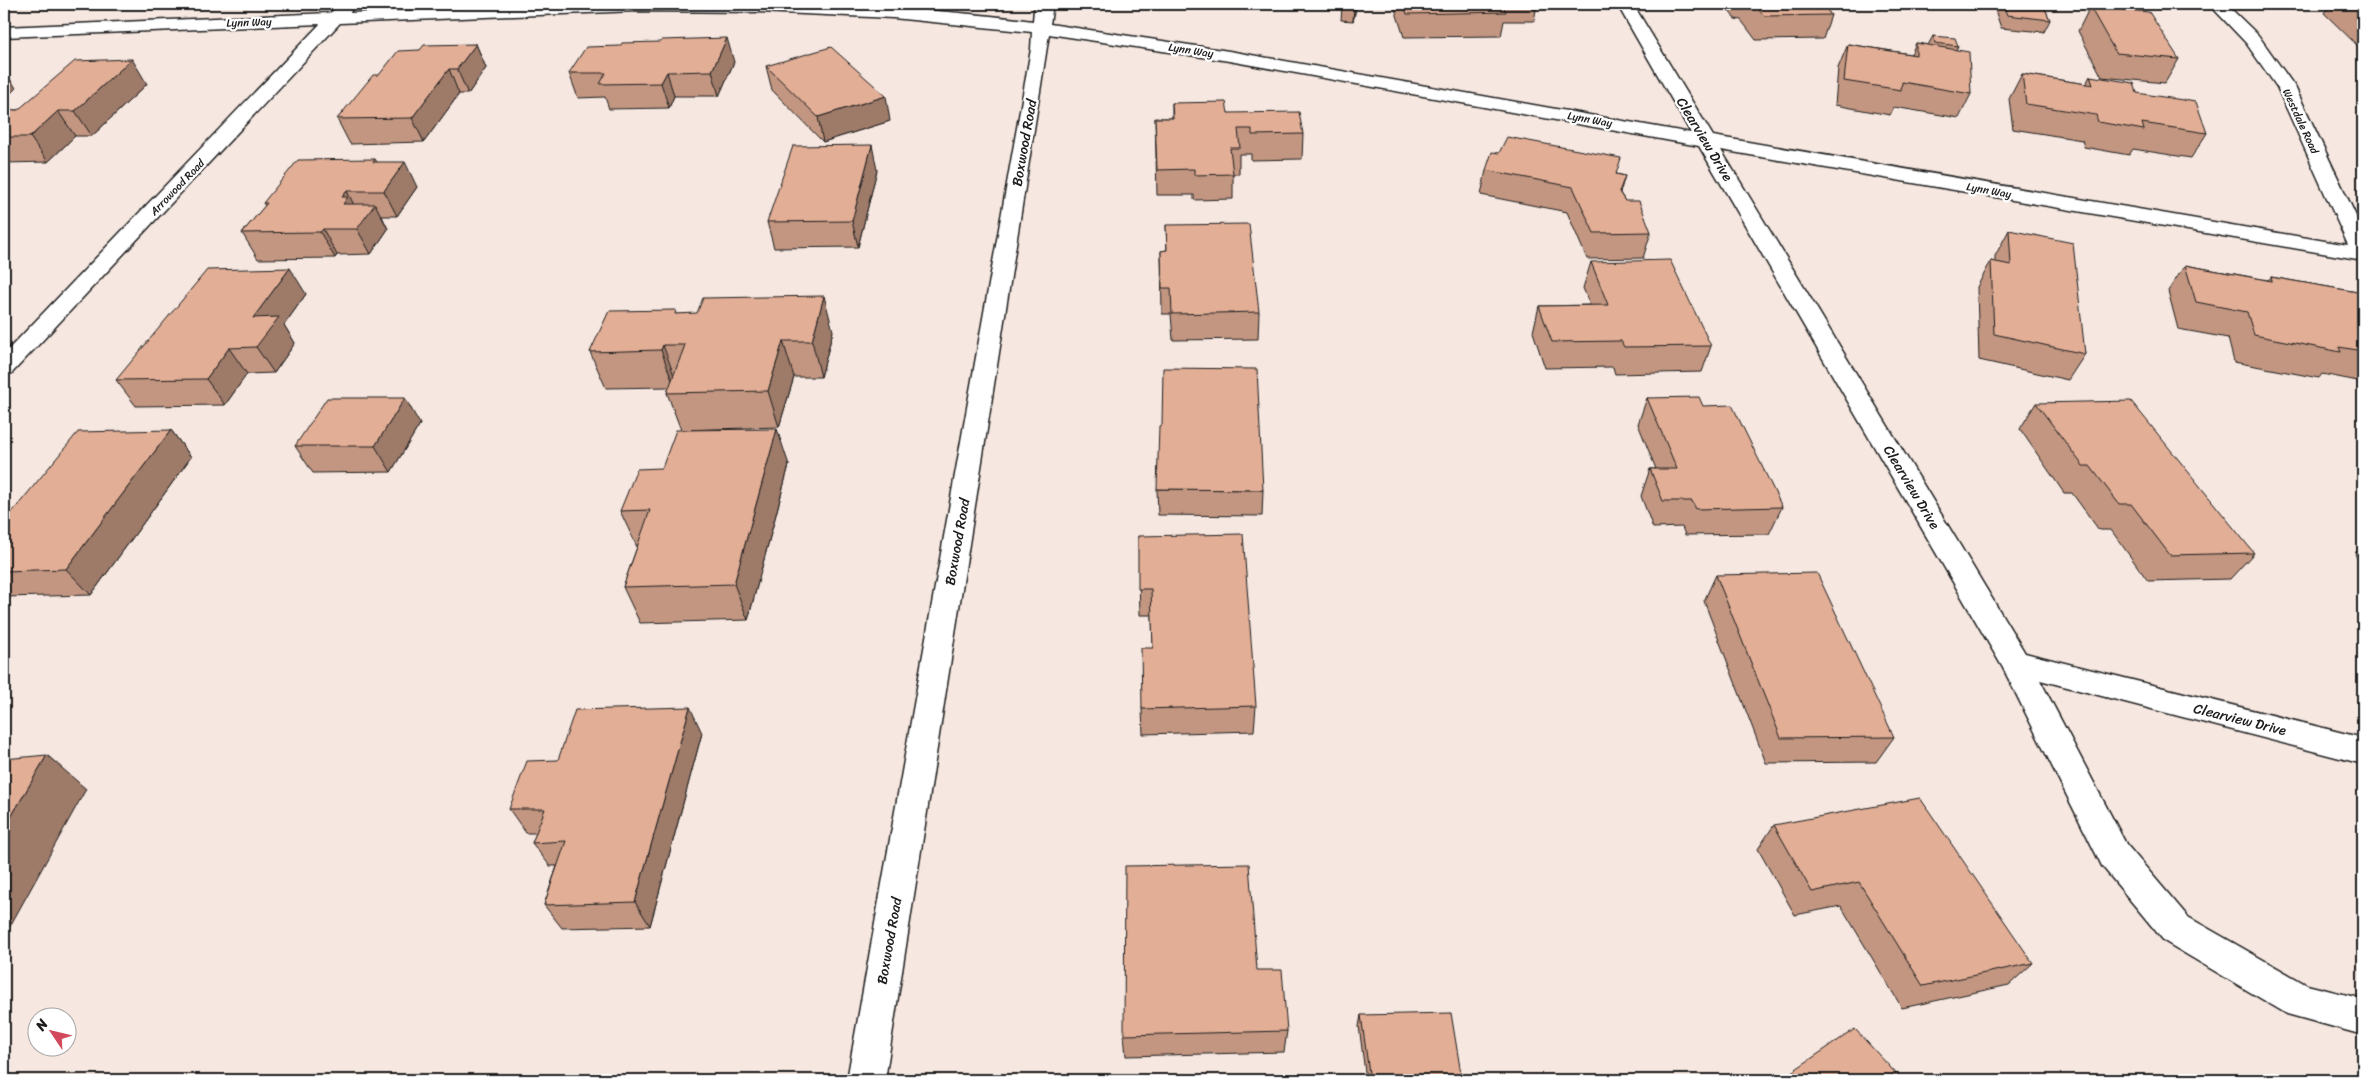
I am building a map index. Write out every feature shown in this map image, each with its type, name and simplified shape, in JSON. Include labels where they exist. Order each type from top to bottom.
[{"type":"street","name":"Clearview Drive","points":[[1625,4],[2015,662],[2363,751]]},
{"type":"street","name":"Westdale Road","points":[[2217,4],[2252,39],[2286,87],[2363,254]]},
{"type":"street","name":"Lynn Way","points":[[4,32],[342,11],[636,6],[759,7],[892,13],[1043,16],[1229,56],[2363,254]]},
{"type":"street","name":"Arrowood Road","points":[[4,368],[342,11]]},
{"type":"street","name":"Boxwood Road","points":[[866,1080],[1043,16]]},
{"type":"street","points":[[2015,662],[2114,855],[2176,929],[2300,1001],[2363,1017]]},
{"type":"building","points":[[1343,4],[1355,4],[1354,8],[1342,7]]},
{"type":"building","points":[[1404,4],[1502,4],[1506,12],[1407,14]]},
{"type":"building","points":[[1754,4],[1822,4],[1831,15],[1764,16]]},
{"type":"building","points":[[2003,4],[2043,4],[2050,20],[2007,15]]},
{"type":"building","points":[[2355,4],[2363,4],[2363,11]]},
{"type":"building","points":[[2090,7],[2149,12],[2179,59],[2116,53]]},
{"type":"building","points":[[1933,36],[1955,38],[1958,46],[1935,43]]},
{"type":"building","points":[[727,38],[712,71],[667,72],[661,83],[600,84],[606,73],[569,73],[586,47],[620,46],[622,43],[660,42],[662,40]]},
{"type":"building","points":[[1916,43],[1969,52],[1971,94],[1902,82],[1901,90],[1844,81],[1848,44],[1916,55]]},
{"type":"building","points":[[476,44],[457,69],[449,69],[412,118],[337,119],[373,75],[379,75],[398,51],[420,50],[424,45]]},
{"type":"building","points":[[831,47],[886,96],[818,117],[766,66]]},
{"type":"building","points":[[132,59],[75,111],[58,111],[30,137],[4,137],[4,110],[18,110],[75,61]]},
{"type":"building","points":[[2022,74],[2093,85],[2090,76],[2134,83],[2137,93],[2196,102],[2207,133],[2142,123],[2144,130],[2098,122],[2096,115],[2026,104]]},
{"type":"building","points":[[1226,102],[1228,113],[1299,112],[1303,134],[1252,135],[1252,129],[1238,129],[1240,148],[1230,148],[1233,174],[1194,175],[1194,169],[1157,170],[1155,118],[1173,118],[1172,103]]},
{"type":"building","points":[[1507,137],[1621,158],[1616,174],[1625,176],[1619,192],[1625,201],[1639,201],[1651,232],[1594,233],[1573,187],[1486,170],[1492,152],[1499,153]]},
{"type":"building","points":[[872,145],[852,221],[767,222],[793,146]]},
{"type":"building","points":[[375,159],[373,162],[405,162],[384,191],[347,191],[342,197],[348,197],[343,204],[375,204],[357,229],[323,229],[320,232],[242,233],[267,203],[263,203],[298,160]]},
{"type":"building","points":[[1249,224],[1259,312],[1172,314],[1171,288],[1162,288],[1161,251],[1167,250],[1166,225]]},
{"type":"building","points":[[2009,230],[2073,243],[2085,354],[1994,334],[1991,261],[2011,265]]},
{"type":"building","points":[[1670,260],[1711,346],[1624,347],[1621,341],[1552,342],[1539,306],[1608,305],[1591,262]]},
{"type":"building","points":[[2185,265],[2272,281],[2271,277],[2363,293],[2363,351],[2339,347],[2341,352],[2254,335],[2247,312],[2196,302]]},
{"type":"building","points":[[290,268],[253,318],[279,317],[256,347],[229,348],[206,379],[116,380],[207,270]]},
{"type":"building","points":[[824,296],[812,341],[783,341],[768,391],[667,393],[685,345],[663,345],[661,350],[590,352],[609,311],[676,310],[675,314],[697,313],[703,298]]},
{"type":"building","points":[[1163,368],[1257,369],[1263,490],[1157,489],[1159,426],[1162,425]]},
{"type":"building","points":[[1699,397],[1703,406],[1732,405],[1782,507],[1696,509],[1692,501],[1663,501],[1650,469],[1677,469],[1647,398]]},
{"type":"building","points":[[327,398],[405,398],[375,446],[295,446]]},
{"type":"building","points":[[2131,401],[2254,553],[2170,555],[2131,504],[2119,504],[2090,466],[2083,466],[2036,403]]},
{"type":"building","points":[[777,429],[734,584],[623,587],[650,510],[620,511],[637,469],[662,468],[676,430]]},
{"type":"building","points":[[171,430],[66,569],[4,571],[4,522],[78,432]]},
{"type":"building","points":[[1243,534],[1256,706],[1142,709],[1141,648],[1153,648],[1151,589],[1138,589],[1138,536]]},
{"type":"building","points":[[1817,573],[1894,737],[1781,738],[1716,575]]},
{"type":"building","points":[[690,707],[635,902],[544,905],[566,841],[532,843],[545,809],[509,809],[527,761],[558,760],[575,710]]},
{"type":"building","points":[[47,755],[4,829],[4,759]]},
{"type":"building","points":[[1920,798],[2033,963],[1923,986],[1859,882],[1812,892],[1774,825]]},
{"type":"building","points":[[1249,864],[1257,970],[1282,970],[1287,1031],[1124,1035],[1125,866]]},
{"type":"building","points":[[1451,1013],[1462,1080],[1370,1080],[1361,1015]]},
{"type":"building","points":[[1855,1029],[1902,1080],[1792,1080],[1787,1075]]}]
